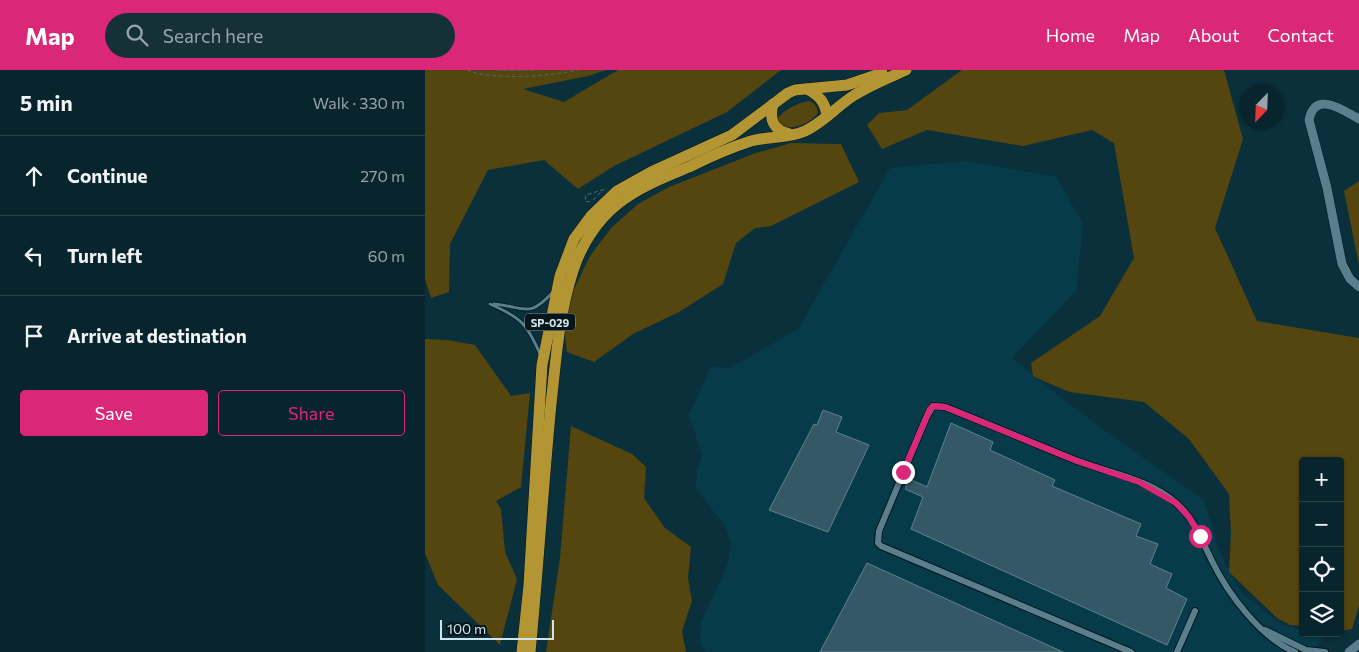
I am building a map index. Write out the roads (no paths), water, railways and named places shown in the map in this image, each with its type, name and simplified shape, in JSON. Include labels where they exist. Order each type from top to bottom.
[{"type":"highway","name":"SP-029","points":[[522,652],[529,585],[542,361],[557,288],[565,258],[574,239],[591,216],[606,201],[633,181],[722,141],[743,128],[788,93],[847,85],[888,70]]},
{"type":"highway","name":"SP-029","points":[[530,652],[545,463],[560,335],[573,270],[586,240],[604,216],[618,203],[656,181],[732,147],[754,141],[793,135],[812,128],[852,97],[874,84],[906,70]]},
{"type":"highway","points":[[807,89],[818,95],[826,108],[827,116]]},
{"type":"highway","points":[[773,104],[770,116],[776,128],[793,135]]},
{"type":"street","points":[[1359,119],[1334,106],[1324,104],[1316,107],[1310,114],[1309,120],[1327,188],[1342,264],[1350,279],[1359,286]]},
{"type":"street","points":[[1131,652],[881,546],[878,542],[879,531],[925,418],[933,406],[945,407],[1077,461],[1139,482],[1176,503],[1189,517],[1217,572],[1257,626],[1273,640],[1295,652]]},
{"type":"street","points":[[1177,652],[1195,611]]},
{"type":"street","points":[[1257,626],[1301,648],[1325,652]]},
{"type":"street","points":[[1349,652],[1359,644]]},
{"type":"lane","points":[[542,361],[530,332],[519,319],[511,313],[490,304],[529,310],[542,304],[557,288]]}]
